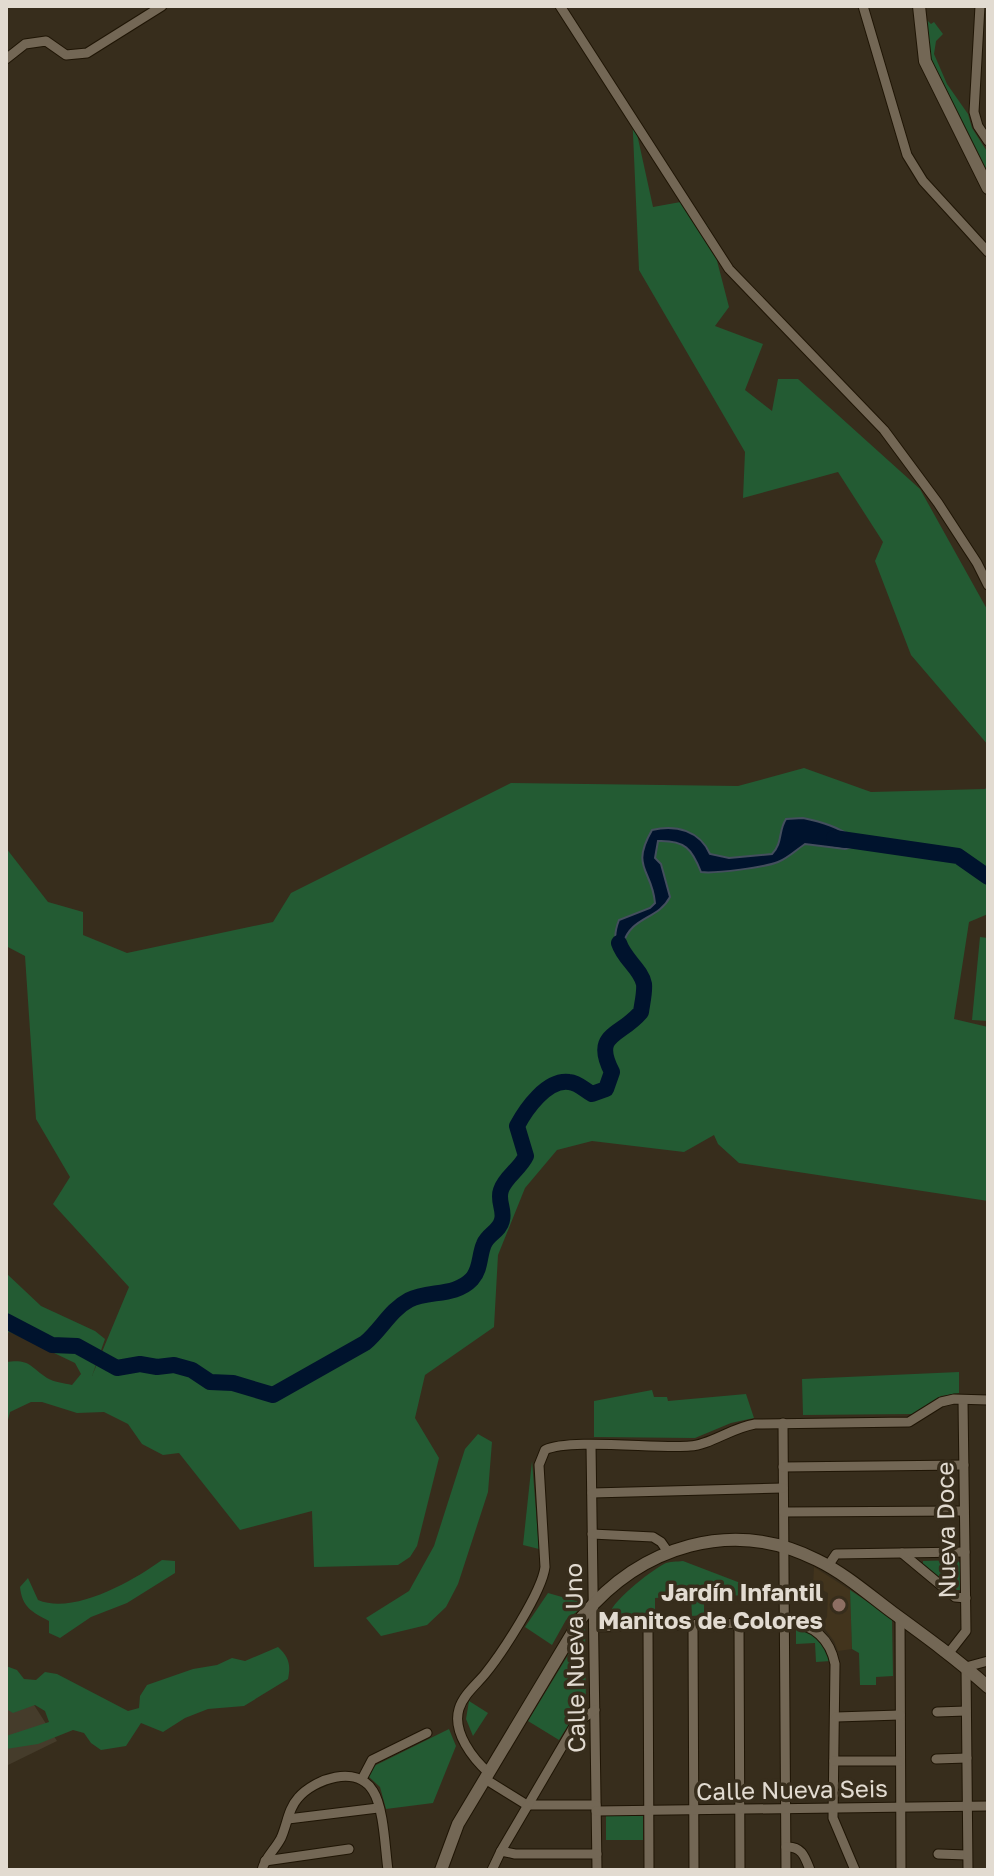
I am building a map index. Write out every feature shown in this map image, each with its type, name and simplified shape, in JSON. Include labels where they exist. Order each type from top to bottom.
[{"type":"street","points":[[6,59],[25,44],[46,41],[66,55],[87,53],[162,6]]},
{"type":"street","points":[[560,6],[729,269],[884,430],[938,503],[988,585]]},
{"type":"street","points":[[863,6],[907,155],[923,181],[988,252]]},
{"type":"street","points":[[919,6],[925,61],[988,188]]},
{"type":"street","points":[[980,6],[983,35],[974,112],[978,126],[988,141]]},
{"type":"street","name":"Nueva Doce","points":[[948,1654],[966,1631],[963,1400]]},
{"type":"street","points":[[527,1805],[487,1776],[471,1754],[458,1722],[460,1705],[495,1660],[542,1583],[545,1567],[540,1457],[545,1450],[591,1445],[695,1446],[744,1426],[783,1423],[909,1422],[941,1402],[988,1400]]},
{"type":"street","points":[[783,1423],[786,1870]]},
{"type":"street","name":"Calle Nueva Uno","points":[[591,1445],[597,1870]]},
{"type":"street","points":[[783,1467],[964,1465]]},
{"type":"street","points":[[592,1493],[783,1488]]},
{"type":"street","points":[[784,1512],[964,1511]]},
{"type":"street","points":[[592,1534],[653,1537],[668,1552]]},
{"type":"street","points":[[441,1870],[458,1824],[565,1641],[593,1603],[628,1573],[668,1552],[720,1541],[746,1541],[784,1547],[828,1566],[900,1617],[988,1687]]},
{"type":"street","points":[[828,1566],[836,1554],[965,1552]]},
{"type":"street","points":[[902,1553],[955,1597],[966,1598]]},
{"type":"street","points":[[900,1617],[901,1870]]},
{"type":"street","points":[[594,1627],[784,1622],[807,1626],[819,1634],[829,1645],[835,1664],[833,1818],[855,1870]]},
{"type":"street","points":[[739,1623],[740,1870]]},
{"type":"street","points":[[693,1625],[694,1870]]},
{"type":"street","points":[[648,1626],[649,1870]]},
{"type":"street","points":[[966,1667],[988,1661]]},
{"type":"street","points":[[966,1667],[968,1870]]},
{"type":"street","points":[[492,1870],[576,1723],[595,1710]]},
{"type":"street","points":[[937,1712],[966,1711]]},
{"type":"street","points":[[836,1717],[900,1715]]},
{"type":"street","points":[[362,1779],[372,1760],[427,1733]]},
{"type":"street","points":[[936,1759],[967,1758]]},
{"type":"street","points":[[834,1761],[900,1761]]},
{"type":"street","points":[[263,1865],[280,1841],[295,1801],[309,1789],[345,1775],[362,1779],[375,1793],[388,1870]]},
{"type":"street","name":"Calle Nueva Seis","points":[[527,1805],[649,1810],[988,1806]]},
{"type":"street","points":[[288,1819],[378,1808]]},
{"type":"street","points":[[786,1847],[793,1846],[801,1851],[810,1870]]},
{"type":"street","points":[[263,1865],[349,1849]]},
{"type":"street","points":[[501,1851],[515,1854],[597,1854]]},
{"type":"street","points":[[938,1854],[967,1855]]},
{"type":"shaded area","name":"Jardín Infantil Manitos de Colores","points":[[814,1567],[850,1590],[852,1649],[838,1651],[822,1625],[827,1617],[828,1593],[813,1585]]},
{"type":"shaded area","points":[[6,1681],[22,1686],[57,1741],[6,1766]]},
{"type":"green space","points":[[925,18],[931,24],[934,22],[943,34],[936,41],[934,54],[947,84],[968,114],[972,128],[988,153],[988,178],[928,53]]},
{"type":"green space","points":[[632,111],[653,207],[686,201],[708,226],[729,307],[715,326],[763,344],[745,390],[772,411],[778,379],[798,379],[920,489],[988,611],[988,745],[911,655],[875,561],[883,542],[838,472],[743,498],[745,452],[639,270]]},
{"type":"green space","points":[[804,768],[871,792],[985,789],[988,786],[988,914],[969,922],[954,1019],[988,1027],[988,1201],[739,1163],[718,1144],[714,1135],[684,1152],[592,1141],[557,1150],[525,1188],[498,1255],[494,1327],[425,1375],[415,1418],[439,1458],[417,1546],[410,1557],[398,1565],[314,1567],[312,1511],[240,1530],[179,1453],[163,1455],[142,1444],[128,1424],[104,1412],[77,1413],[42,1402],[31,1402],[10,1412],[6,1427],[6,1362],[25,1363],[49,1379],[72,1385],[81,1374],[75,1363],[10,1332],[6,1333],[6,1273],[41,1306],[95,1331],[105,1339],[92,1376],[129,1287],[53,1204],[70,1177],[36,1119],[25,956],[6,946],[6,848],[48,902],[83,912],[83,935],[127,953],[273,922],[291,893],[511,783],[738,786]]},
{"type":"green space","points":[[980,937],[988,938],[988,1021],[972,1020]]},
{"type":"green space","points":[[959,1372],[959,1393],[941,1396],[914,1414],[803,1415],[802,1379]]},
{"type":"green space","points":[[652,1390],[654,1397],[667,1397],[668,1401],[746,1394],[754,1418],[731,1423],[695,1438],[594,1437],[594,1401]]},
{"type":"green space","points":[[478,1434],[492,1442],[488,1492],[458,1584],[446,1607],[427,1625],[381,1636],[366,1618],[409,1591],[434,1546],[465,1449]]},
{"type":"green space","points":[[532,1461],[539,1549],[523,1545]]},
{"type":"green space","points":[[162,1560],[175,1561],[175,1573],[127,1603],[91,1617],[60,1638],[49,1633],[49,1621],[29,1608],[21,1594],[20,1587],[28,1578],[38,1600],[68,1603],[85,1599],[120,1586]]},
{"type":"green space","points":[[957,1560],[961,1564],[961,1590],[923,1566],[923,1561]]},
{"type":"green space","points":[[683,1561],[772,1595],[704,1596],[704,1615],[692,1616],[691,1596],[655,1598],[655,1616],[608,1618],[622,1596],[649,1574],[666,1563]]},
{"type":"green space","points":[[850,1590],[892,1618],[893,1676],[876,1677],[876,1685],[860,1685],[859,1653],[852,1649]]},
{"type":"green space","points":[[548,1593],[576,1601],[583,1599],[584,1606],[566,1620],[552,1645],[525,1627]]},
{"type":"green space","points":[[585,1627],[586,1708],[574,1716],[559,1740],[528,1721]]},
{"type":"green space","points":[[796,1627],[818,1640],[831,1661],[816,1662],[815,1643],[796,1644]]},
{"type":"green space","points":[[278,1647],[288,1662],[288,1679],[244,1706],[208,1709],[185,1718],[163,1732],[141,1723],[126,1746],[101,1750],[84,1733],[73,1730],[38,1744],[6,1749],[6,1736],[49,1722],[45,1711],[35,1705],[13,1713],[6,1709],[6,1666],[17,1670],[24,1679],[36,1680],[45,1672],[57,1674],[128,1711],[139,1708],[140,1696],[147,1685],[232,1658],[245,1661]]},
{"type":"green space","points":[[469,1701],[488,1713],[473,1736],[466,1719]]},
{"type":"green space","points":[[449,1729],[456,1746],[433,1803],[386,1809],[380,1787],[367,1775],[372,1767]]},
{"type":"green space","points":[[606,1816],[643,1816],[643,1840],[606,1840]]},
{"type":"water","points":[[803,818],[843,831],[855,839],[853,847],[845,849],[805,844],[772,864],[701,872],[694,857],[681,844],[658,841],[655,858],[661,864],[670,897],[659,910],[632,928],[623,944],[630,957],[623,961],[615,941],[619,920],[655,903],[642,861],[652,830],[670,828],[686,831],[700,840],[710,854],[729,858],[772,854],[778,846],[786,819]]},
{"type":"waterway","points":[[834,838],[958,856],[988,877]]},
{"type":"waterway","points":[[6,1321],[52,1345],[77,1346],[117,1368],[140,1364],[157,1367],[174,1365],[192,1370],[210,1382],[233,1383],[273,1395],[365,1343],[396,1309],[409,1300],[465,1285],[477,1271],[486,1241],[501,1224],[500,1194],[503,1185],[526,1156],[517,1126],[521,1119],[538,1096],[561,1082],[576,1084],[592,1094],[606,1089],[612,1072],[605,1050],[607,1042],[641,1012],[644,984],[619,943]]},
{"type":"place","name":"Jardín Infantil Manitos de Colores","points":[[839,1605]]}]
